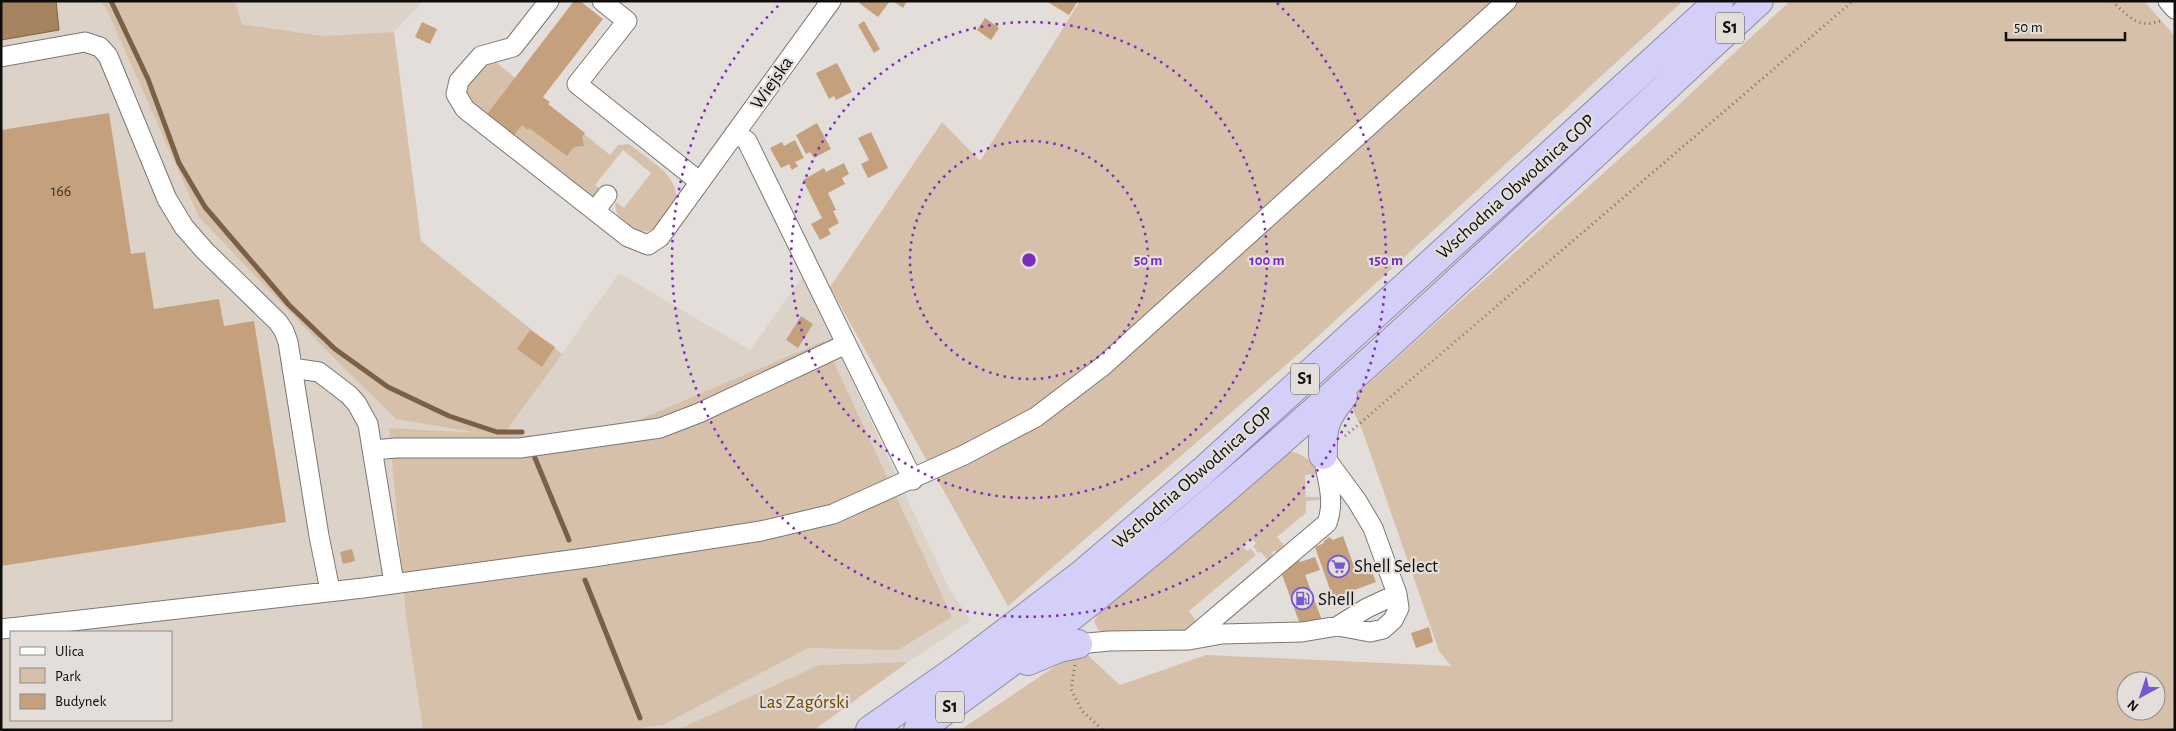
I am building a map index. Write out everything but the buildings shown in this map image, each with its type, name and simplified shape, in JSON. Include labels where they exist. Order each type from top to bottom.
[{"type":"highway","name":"Wschodnia Obwodnica GOP","points":[[870,730],[963,665],[1081,575],[1203,471],[1719,1]]},
{"type":"highway","name":"Wschodnia Obwodnica GOP","points":[[918,730],[982,684],[1105,590],[1219,494],[1371,359],[1759,1]]},
{"type":"highway","points":[[1323,455],[1322,435],[1325,420],[1371,359]]},
{"type":"highway","points":[[982,684],[1046,652],[1078,644]]},
{"type":"street","points":[[548,1],[513,47],[482,56],[459,81],[456,94],[465,109],[595,211],[607,195]]},
{"type":"street","points":[[602,1],[627,21],[578,84],[700,182]]},
{"type":"street","name":"Wiejska","points":[[595,211],[628,237],[648,245],[660,237],[737,134],[831,1]]},
{"type":"street","points":[[1,628],[330,590],[363,588],[394,582],[438,578],[593,557],[761,531],[833,514],[913,480],[1036,417],[1103,366],[1506,1]]},
{"type":"street","points":[[1,57],[85,42],[100,47],[108,56],[167,199],[184,227],[205,251],[278,322],[284,331],[288,342],[319,536],[330,590]]},
{"type":"street","points":[[737,134],[747,141],[913,480]]},
{"type":"street","points":[[373,450],[396,448],[520,448],[660,428],[698,413],[846,344]]},
{"type":"street","points":[[292,368],[319,372],[349,395],[357,404],[368,424],[394,582]]},
{"type":"street","points":[[1078,644],[1109,641],[1189,640],[1222,634],[1302,632],[1338,626],[1367,608],[1397,594],[1373,528],[1357,501],[1323,455]]},
{"type":"street","points":[[1189,640],[1326,523],[1331,511],[1331,496],[1323,455]]},
{"type":"path","points":[[1323,455],[1853,1]]},
{"type":"path","points":[[2112,1],[2133,20],[2149,26],[2170,10]]},
{"type":"path","points":[[1078,644],[1071,689],[1082,711],[1103,730]]},
{"type":"shaded area","points":[[1,1],[100,1],[503,436],[619,273],[750,350],[803,276],[947,584],[970,621],[908,662],[819,665],[677,730],[1,730]]},
{"type":"shaded area","points":[[1,1],[56,1],[59,30],[1,40]]},
{"type":"shaded area","points":[[226,1],[423,1],[394,32],[323,36],[242,24],[236,4]]},
{"type":"green space","points":[[100,1],[226,1],[236,4],[242,24],[323,36],[394,32],[421,241],[562,354],[504,434],[594,439],[824,341],[952,617],[898,650],[808,648],[663,725],[624,730],[423,730],[406,616],[389,428],[479,433],[396,419],[325,349],[199,217],[106,8]]},
{"type":"green space","points":[[1080,1],[1683,1],[1302,351],[1008,606],[830,287],[942,122],[980,161]]},
{"type":"green space","points":[[1790,1],[2144,1],[2175,36],[2175,730],[960,730],[1081,649],[1120,685],[1206,655],[1451,666],[1439,651],[1363,432],[1349,401],[1657,125]]},
{"type":"green space","points":[[486,61],[497,63],[610,155],[618,145],[629,144],[667,174],[674,185],[676,196],[673,205],[663,220],[653,230],[643,231],[637,230],[625,223],[617,213],[616,202],[624,208],[651,173],[623,150],[595,185],[603,191],[592,200],[470,108],[463,85]]},
{"type":"green space","points":[[1288,452],[1302,455],[1319,474],[1305,475],[1306,497],[1320,497],[1320,500],[1306,501],[1306,513],[1277,537],[1287,549],[1278,556],[1275,550],[1271,553],[1276,558],[1270,563],[1261,552],[1258,553],[1253,546],[1256,543],[1251,538],[1242,546],[1247,551],[1250,548],[1256,555],[1189,611],[1198,623],[1183,631],[1108,633],[1098,630],[1094,621],[1102,609]]},
{"type":"green space","name":"Las Zagórski","points":[[908,662],[814,730],[677,730],[819,665]]},
{"type":"waterway","points":[[111,1],[148,79],[179,163],[205,207],[289,305],[335,349],[388,387],[449,416],[497,432],[522,432]]},
{"type":"waterway","points":[[535,458],[569,540]]},
{"type":"waterway","points":[[585,580],[640,718]]},
{"type":"place","name":"Shell Select","points":[[1338,566]]},
{"type":"place","name":"Shell","points":[[1302,599]]}]
